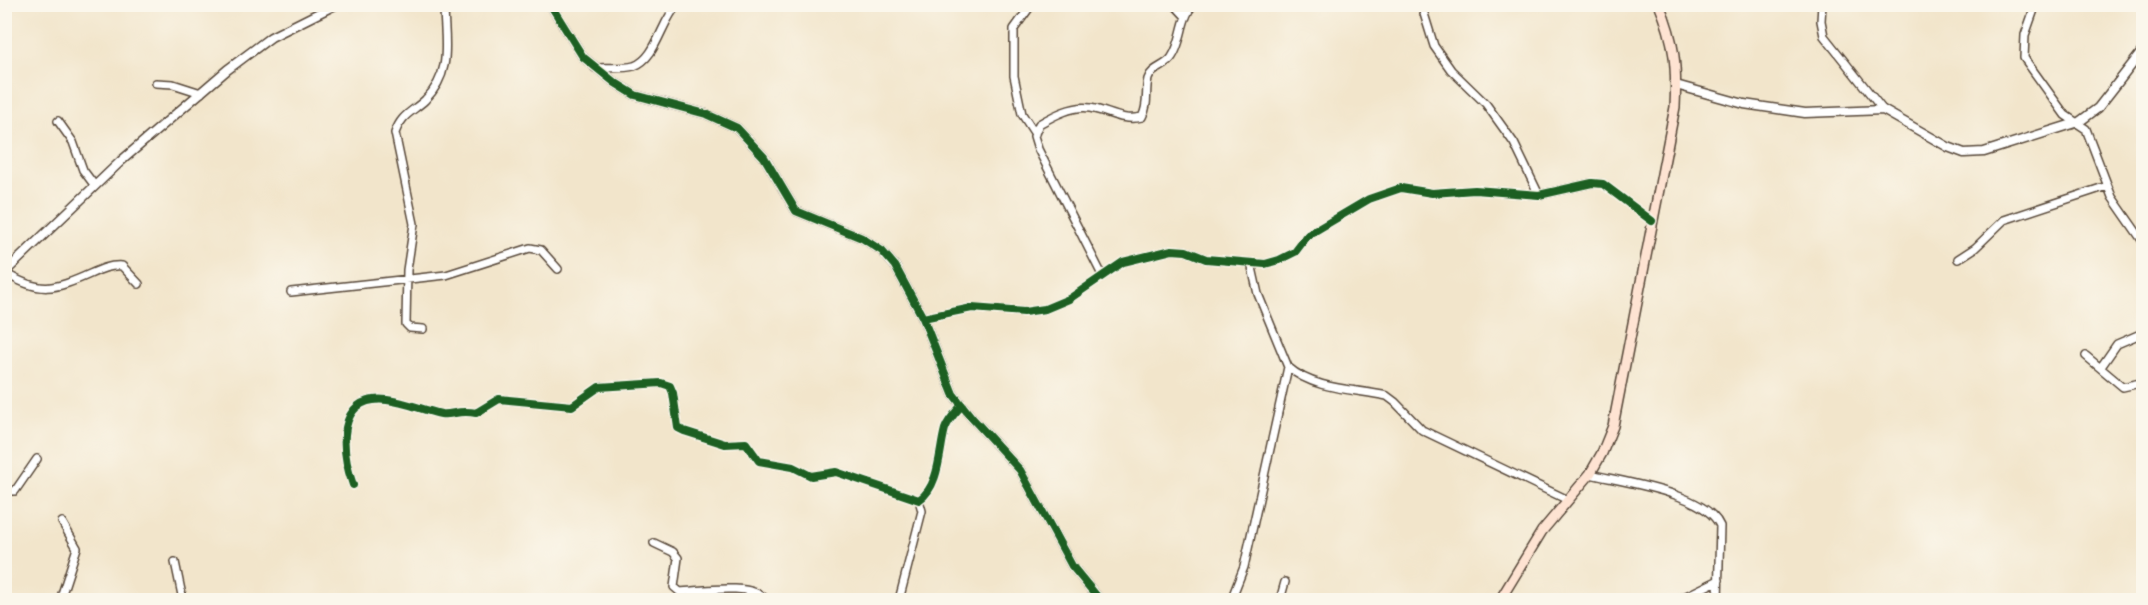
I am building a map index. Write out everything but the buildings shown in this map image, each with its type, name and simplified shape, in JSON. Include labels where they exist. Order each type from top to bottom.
[{"type":"main road","points":[[1500,600],[1525,555],[1590,474],[1602,453],[1612,426],[1675,108],[1674,45],[1659,4]]},
{"type":"street","points":[[139,284],[127,269],[113,265],[48,289],[35,288],[4,273],[95,186],[201,93],[271,37],[338,4]]},
{"type":"street","points":[[423,329],[410,328],[406,324],[407,281],[414,224],[395,133],[408,111],[427,98],[442,76],[447,48],[444,4]]},
{"type":"street","points":[[550,4],[573,43],[596,68],[635,95],[706,114],[737,128],[764,157],[796,211],[862,238],[882,251],[895,266],[922,318],[944,374],[962,405],[1020,470],[1072,566],[1100,600]]},
{"type":"street","points":[[596,68],[633,66],[643,60],[664,22],[678,4]]},
{"type":"street","points":[[1032,4],[1014,29],[1014,76],[1022,114],[1035,134],[1038,149],[1102,275]]},
{"type":"street","points":[[1174,4],[1186,17]]},
{"type":"street","points":[[1035,134],[1039,124],[1071,110],[1089,107],[1122,117],[1142,117],[1145,111],[1149,78],[1152,72],[1171,59],[1178,48],[1186,17],[1194,4]]},
{"type":"street","points":[[1421,4],[1434,46],[1451,70],[1486,104],[1514,143],[1539,195]]},
{"type":"street","points":[[1822,4],[1821,21],[1824,36],[1883,110],[1964,153],[1984,152],[2079,122],[2098,108],[2144,49]]},
{"type":"street","points":[[2036,4],[2025,35],[2024,58],[2065,115],[2079,122],[2091,138],[2107,186],[2144,243]]},
{"type":"street","points":[[156,82],[173,84],[201,93]]},
{"type":"street","points":[[1676,85],[1744,104],[1805,113],[1883,110]]},
{"type":"street","points":[[58,121],[73,142],[83,170],[95,186]]},
{"type":"street","points":[[922,318],[972,308],[1024,312],[1045,309],[1069,300],[1123,262],[1172,250],[1186,251],[1206,259],[1265,264],[1295,252],[1308,235],[1369,199],[1388,191],[1410,188],[1432,193],[1475,190],[1539,195],[1592,183],[1602,184],[1652,221]]},
{"type":"street","points":[[1958,259],[1975,248],[2004,220],[2107,186]]},
{"type":"street","points":[[291,292],[446,275],[530,248],[541,250],[558,269]]},
{"type":"street","points":[[1231,600],[1244,567],[1288,368],[1258,294],[1251,263]]},
{"type":"street","points":[[2101,367],[2117,344],[2138,335],[2144,337]]},
{"type":"street","points":[[2086,356],[2123,387],[2144,382]]},
{"type":"street","points":[[1288,368],[1314,382],[1387,396],[1422,430],[1568,500]]},
{"type":"street","points":[[353,485],[343,448],[345,432],[358,405],[368,400],[395,401],[448,414],[465,410],[479,412],[499,399],[572,406],[599,387],[661,383],[670,386],[674,393],[678,428],[684,431],[725,444],[746,443],[759,460],[793,467],[811,477],[836,472],[919,500]]},
{"type":"street","points":[[919,500],[925,496],[936,472],[946,427],[962,405]]},
{"type":"street","points":[[4,491],[15,491],[37,459]]},
{"type":"street","points":[[1590,474],[1688,500],[1716,516],[1720,526],[1718,600]]},
{"type":"street","points":[[899,600],[922,511],[919,500]]},
{"type":"street","points":[[60,600],[77,548],[62,522]]},
{"type":"street","points":[[654,543],[673,552],[678,558],[674,587],[680,592],[733,589],[758,593],[766,600]]},
{"type":"street","points":[[175,562],[183,600]]},
{"type":"street","points":[[1678,600],[1719,580]]},
{"type":"street","points":[[1280,600],[1285,582]]},
{"type":"cycle path","points":[[550,4],[583,57],[614,82],[635,95],[706,114],[737,128],[764,157],[796,211],[862,238],[882,251],[895,266],[923,318],[953,394],[1020,470],[1072,566],[1100,600]]},
{"type":"cycle path","points":[[923,318],[972,308],[1024,312],[1045,309],[1069,299],[1123,262],[1172,250],[1186,251],[1206,259],[1265,264],[1295,252],[1308,235],[1369,199],[1401,188],[1432,193],[1475,190],[1539,195],[1592,183],[1603,184],[1652,221]]},
{"type":"cycle path","points":[[353,485],[346,457],[346,428],[350,415],[358,406],[370,401],[394,401],[441,414],[476,413],[499,399],[572,406],[599,387],[661,383],[670,386],[678,428],[684,431],[725,444],[746,443],[759,461],[793,467],[811,476],[836,472],[919,500],[926,494],[935,477],[946,426],[962,405]]}]
